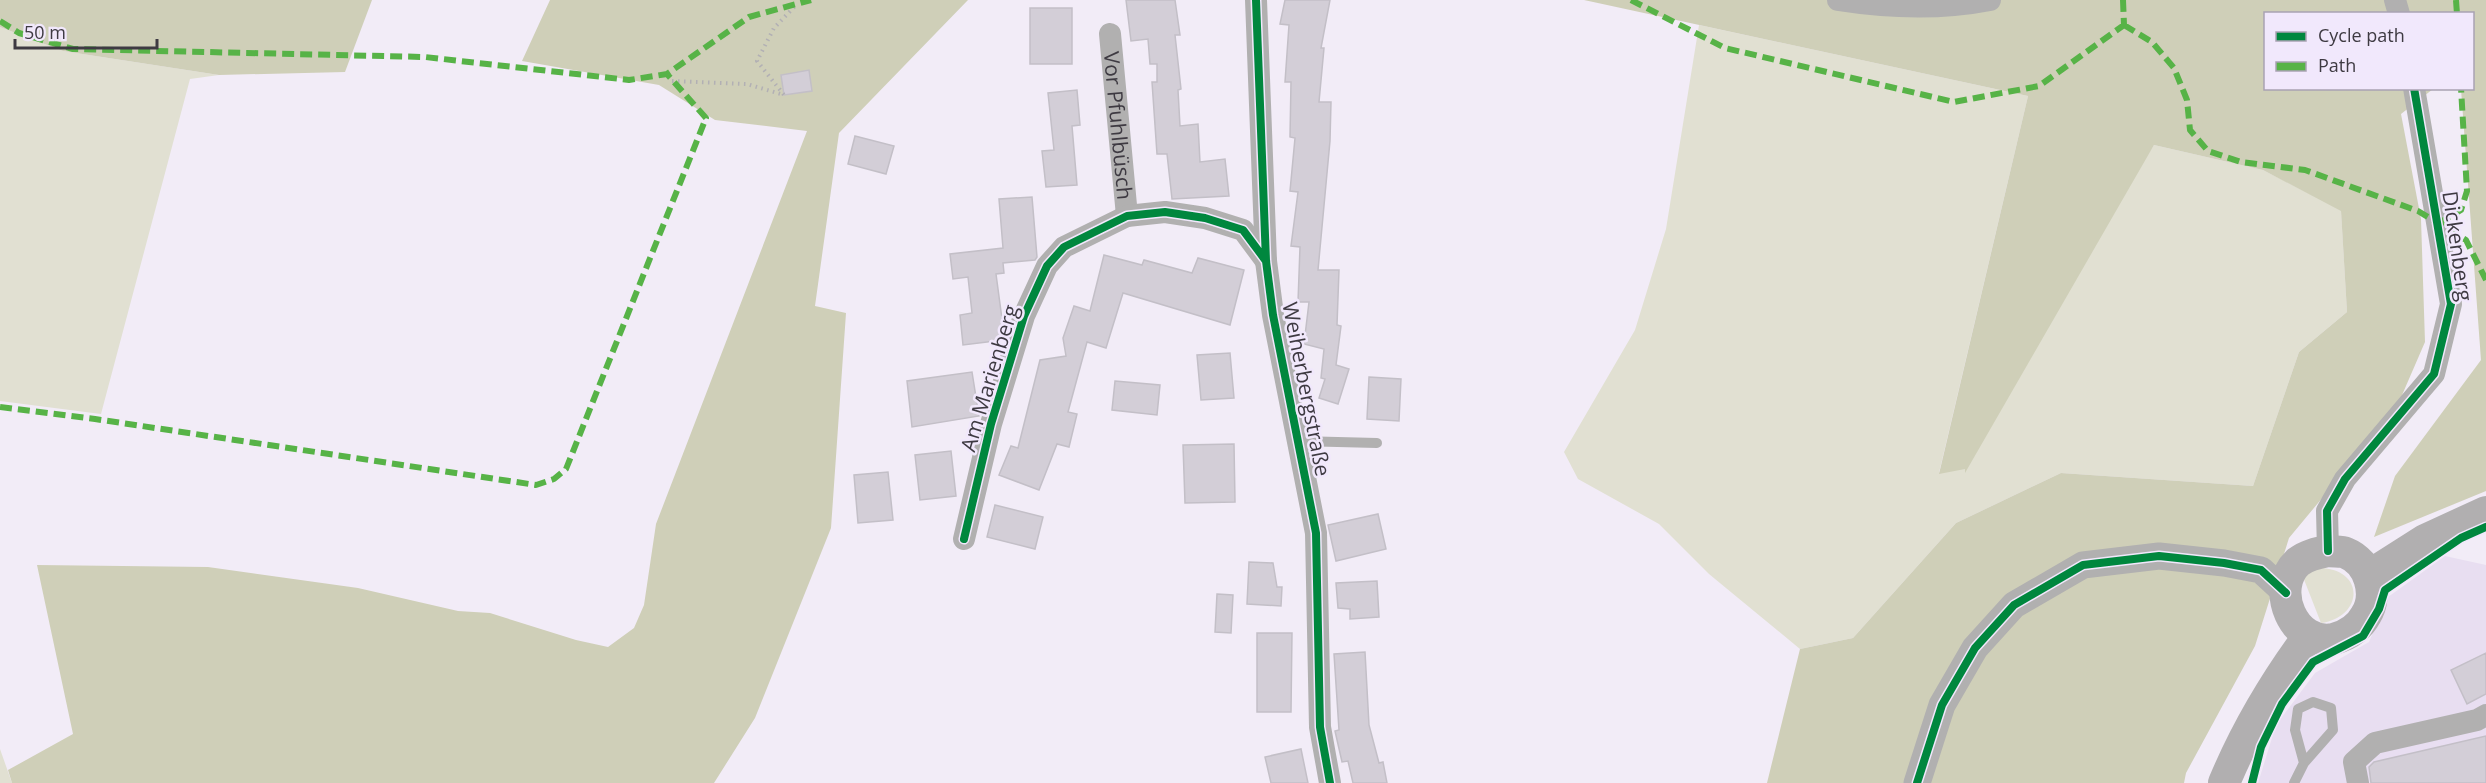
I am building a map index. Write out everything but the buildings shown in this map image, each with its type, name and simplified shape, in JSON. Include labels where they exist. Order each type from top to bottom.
[{"type":"main road","points":[[2370,575],[2425,540],[2486,512]]},
{"type":"main road","points":[[2328,551],[2346,553],[2359,562],[2370,575],[2372,594],[2368,613],[2359,626],[2344,636],[2326,640],[2308,637],[2296,626],[2288,610],[2286,593],[2289,576],[2297,563],[2310,555],[2328,551]]},
{"type":"main road","points":[[2224,783],[2238,749],[2263,701],[2308,637]]},
{"type":"street","name":"Weiherbergstraße","points":[[1256,0],[1266,261],[1273,315],[1316,533],[1320,727],[1330,783]]},
{"type":"street","points":[[1838,0],[1868,5],[1927,8],[1961,6],[1990,0]]},
{"type":"street","name":"Vor Pfuhlbüsch","points":[[1110,34],[1127,216]]},
{"type":"street","name":"Dickenberg","points":[[2328,551],[2327,511],[2345,479],[2434,374],[2451,304],[2414,90]]},
{"type":"street","name":"Am Marienberg","points":[[963,539],[991,424],[1024,316],[1047,266],[1064,247],[1127,216],[1165,212],[1205,218],[1243,230],[1266,261]]},
{"type":"street","points":[[1917,783],[1942,705],[1975,648],[2014,605],[2083,565],[2159,556],[2224,563],[2261,570],[2286,593]]},
{"type":"street","points":[[2358,783],[2354,762],[2375,743],[2477,720],[2486,715]]},
{"type":"lane","points":[[1298,441],[1377,443]]},
{"type":"lane","points":[[2294,783],[2304,763],[2333,730],[2331,708],[2313,702],[2298,709],[2295,730],[2304,763]]},
{"type":"path","points":[[672,81],[747,84],[784,95],[757,61],[774,28],[797,4]]},
{"type":"shaded area","points":[[1699,25],[2028,96],[1939,473],[2154,145],[2263,170],[2341,210],[2347,312],[2299,352],[2253,486],[2061,473],[1956,523],[1853,638],[1800,649],[1709,574],[1659,524],[1578,479],[1564,452],[1635,330],[1666,229]]},
{"type":"shaded area","points":[[0,27],[63,51],[219,75],[190,79],[101,414],[0,401]]},
{"type":"shaded area","points":[[2445,556],[2486,565],[2486,783],[2258,783],[2276,725],[2315,673],[2369,642],[2388,597]]},
{"type":"shaded area","points":[[2323,568],[2337,571],[2347,577],[2354,595],[2345,612],[2335,619],[2321,623],[2303,577],[2311,571]]},
{"type":"shaded area","points":[[0,749],[12,783],[0,783]]},
{"type":"green space","points":[[0,0],[372,0],[345,72],[219,75],[63,51],[0,27]]},
{"type":"green space","points":[[550,0],[968,0],[839,133],[815,306],[846,313],[831,528],[755,718],[714,783],[12,783],[8,770],[73,734],[37,565],[208,567],[358,588],[458,611],[490,613],[576,640],[608,647],[634,628],[644,605],[656,524],[807,131],[715,120],[659,85],[522,61]]},
{"type":"green space","points":[[1584,0],[2486,0],[2486,491],[2374,537],[2395,476],[2481,360],[2461,90],[2474,90],[2474,12],[2264,12],[2264,90],[2432,90],[2401,114],[2421,219],[2425,342],[2396,409],[2289,538],[2255,646],[2186,773],[2184,783],[1767,783],[1800,649],[1853,638],[1956,523],[2061,473],[2253,486],[2299,352],[2347,312],[2341,211],[2263,170],[2154,145],[1965,473],[1965,469],[1939,474],[2028,96]]},
{"type":"marked path","points":[[0,21],[19,33],[73,49],[425,57],[629,80],[667,74],[749,17],[811,0]]},
{"type":"marked path","points":[[1631,0],[1725,48],[1954,102],[2039,86],[2124,25]]},
{"type":"marked path","points":[[2123,0],[2124,25]]},
{"type":"marked path","points":[[2456,0],[2457,12]]},
{"type":"marked path","points":[[2124,25],[2152,42],[2174,68],[2187,100],[2190,130],[2208,151],[2241,162],[2305,170],[2418,211],[2466,240],[2486,280]]},
{"type":"marked path","points":[[0,407],[95,419],[536,485],[554,479],[566,469],[706,118],[667,74]]},
{"type":"marked path","points":[[2439,223],[2461,210],[2467,191],[2461,90]]},
{"type":"cycle path","points":[[1256,0],[1266,261],[1273,315],[1316,533],[1320,727],[1330,783]]},
{"type":"cycle path","points":[[2328,551],[2327,511],[2345,479],[2434,374],[2451,304],[2414,90]]},
{"type":"cycle path","points":[[964,539],[991,424],[1024,316],[1047,266],[1064,247],[1127,216],[1165,212],[1205,218],[1243,230],[1266,261]]},
{"type":"cycle path","points":[[2252,783],[2261,747],[2282,704],[2313,662],[2363,636],[2379,609],[2385,590],[2461,538],[2486,527]]},
{"type":"cycle path","points":[[1917,783],[1942,705],[1975,648],[2014,605],[2083,565],[2159,556],[2224,563],[2261,570],[2286,593]]}]
